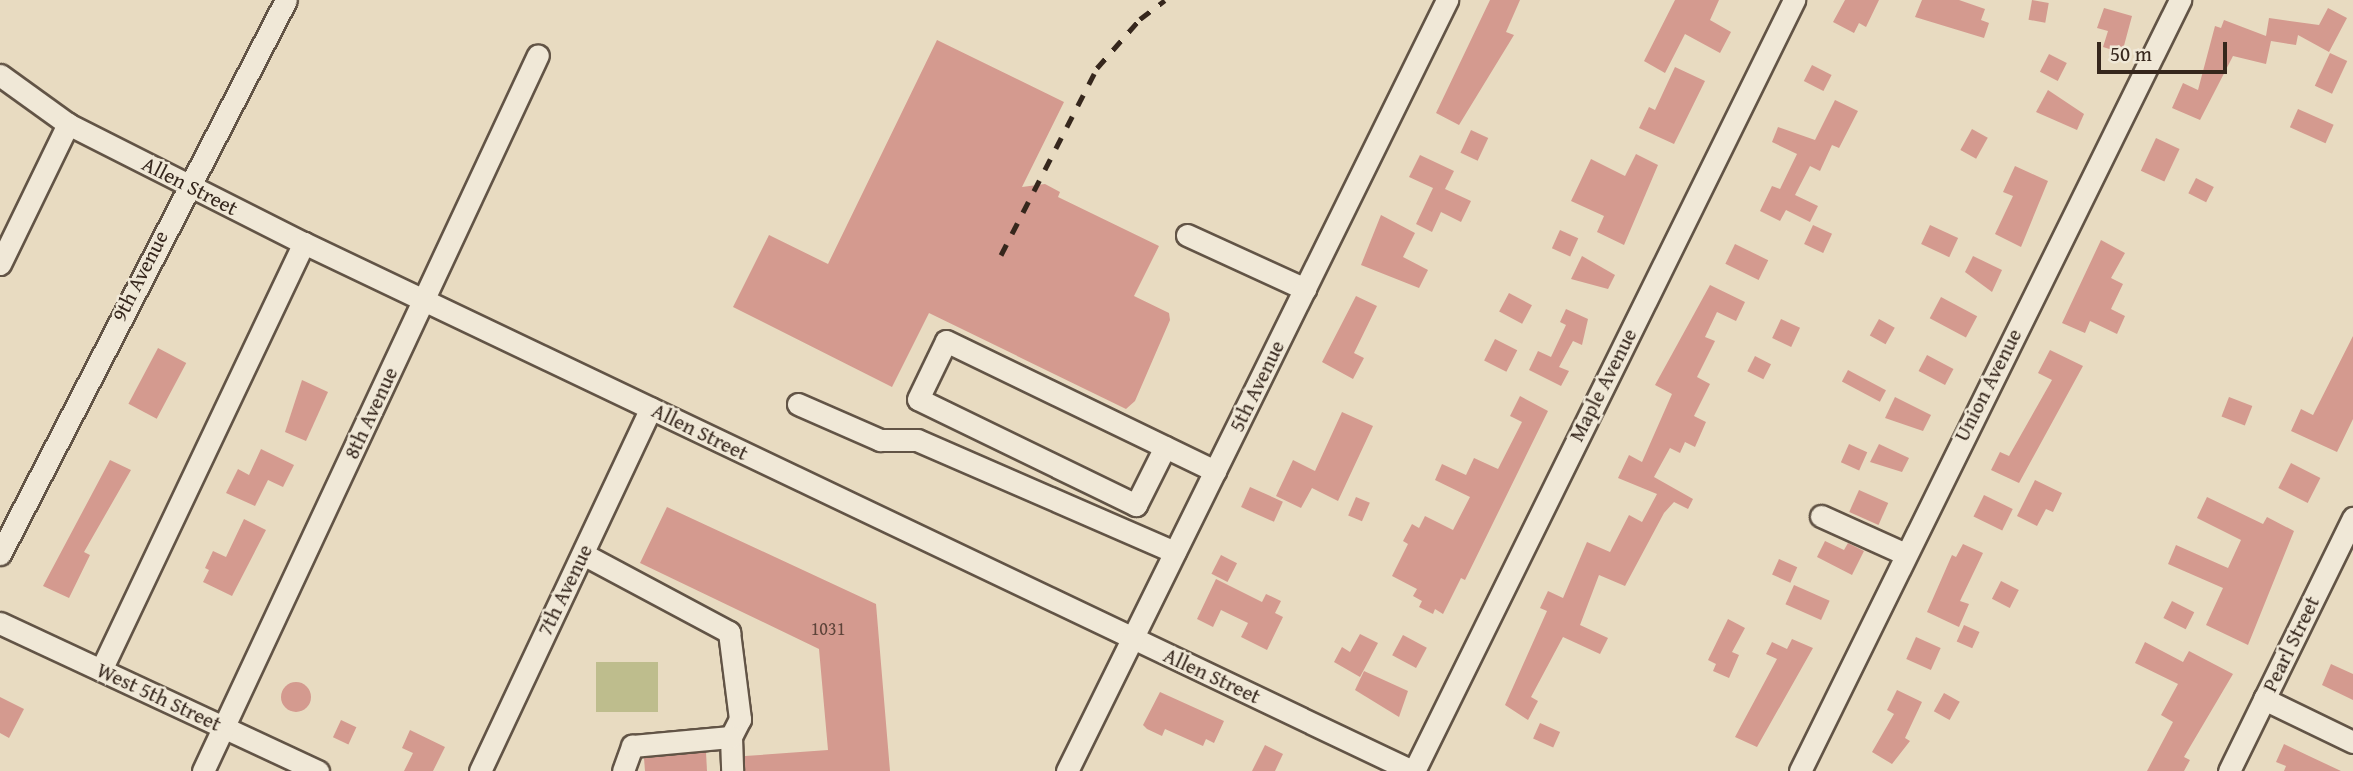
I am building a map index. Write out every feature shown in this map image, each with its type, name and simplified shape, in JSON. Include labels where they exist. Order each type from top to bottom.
[{"type":"street","name":"9th Avenue","points":[[0,555],[187,186],[286,0]]},
{"type":"street","name":"5th Avenue","points":[[1068,771],[1447,0]]},
{"type":"street","name":"Maple Avenue","points":[[1413,771],[1794,0]]},
{"type":"street","name":"Union Avenue","points":[[1800,771],[2180,0]]},
{"type":"street","name":"8th Avenue","points":[[204,771],[538,55]]},
{"type":"street","name":"Allen Street","points":[[2,79],[68,124],[187,186],[1413,771]]},
{"type":"street","points":[[0,264],[68,124]]},
{"type":"street","points":[[1187,236],[1305,289]]},
{"type":"street","points":[[101,670],[304,243]]},
{"type":"street","points":[[1164,447],[1136,505],[918,399],[946,341],[1215,471]]},
{"type":"street","points":[[798,404],[880,440],[917,440],[1175,552]]},
{"type":"street","name":"7th Avenue","points":[[480,771],[651,408]]},
{"type":"street","points":[[1822,516],[1905,554]]},
{"type":"street","name":"Pearl Street","points":[[2229,771],[2353,518]]},
{"type":"street","points":[[583,554],[729,632],[736,728],[732,771]]},
{"type":"street","name":"West 5th Street","points":[[0,623],[318,771]]},
{"type":"street","points":[[2264,699],[2353,742]]},
{"type":"street","points":[[623,771],[632,746],[736,728]]},
{"type":"shaded area","points":[[596,662],[658,662],[658,712],[596,712]]},
{"type":"building","points":[[1490,0],[1520,0],[1506,32],[1514,35],[1459,125],[1436,113]]},
{"type":"building","points":[[1675,0],[1719,0],[1710,20],[1731,32],[1720,53],[1685,34],[1665,73],[1644,61]]},
{"type":"building","points":[[1845,0],[1879,0],[1866,27],[1859,23],[1854,33],[1833,22]]},
{"type":"building","points":[[1922,0],[1959,0],[1985,9],[1981,20],[1989,23],[1984,38],[1915,17]]},
{"type":"building","points":[[2032,0],[2049,3],[2045,23],[2029,20]]},
{"type":"building","points":[[2104,8],[2132,16],[2122,53],[2103,47],[2108,31],[2097,28]]},
{"type":"building","points":[[2328,8],[2347,18],[2329,52],[2298,35],[2296,45],[2271,41],[2266,64],[2233,56],[2200,120],[2172,108],[2183,83],[2198,90],[2215,26],[2221,28],[2224,20],[2266,36],[2269,18],[2319,25]]},
{"type":"building","points":[[937,40],[1064,102],[1022,187],[1045,184],[1060,192],[1058,197],[1159,246],[1134,296],[1169,313],[1170,320],[1135,401],[1126,409],[929,313],[892,387],[733,307],[769,235],[828,264]]},
{"type":"building","points":[[2330,53],[2347,61],[2332,94],[2315,86]]},
{"type":"building","points":[[2049,54],[2067,63],[2058,81],[2040,72]]},
{"type":"building","points":[[1812,65],[1832,75],[1823,91],[1804,81]]},
{"type":"building","points":[[1675,67],[1705,81],[1674,144],[1639,128],[1649,107],[1655,110]]},
{"type":"building","points":[[2048,90],[2084,114],[2077,130],[2036,112]]},
{"type":"building","points":[[1835,100],[1858,111],[1839,148],[1832,145],[1820,171],[1810,166],[1795,195],[1818,206],[1810,222],[1786,210],[1780,221],[1760,211],[1772,186],[1780,189],[1797,154],[1772,142],[1778,127],[1815,140]]},
{"type":"building","points":[[2298,109],[2334,125],[2325,143],[2290,127]]},
{"type":"building","points":[[1972,129],[1988,138],[1976,159],[1960,150]]},
{"type":"building","points":[[1471,130],[1488,138],[1478,161],[1460,153]]},
{"type":"building","points":[[2156,138],[2180,149],[2164,182],[2141,171]]},
{"type":"building","points":[[1636,154],[1658,165],[1624,245],[1597,232],[1604,216],[1571,201],[1591,159],[1625,176]]},
{"type":"building","points":[[1420,155],[1454,171],[1445,189],[1471,201],[1461,222],[1441,212],[1432,232],[1416,224],[1433,188],[1409,177]]},
{"type":"building","points":[[2015,166],[2048,181],[2021,247],[1995,234],[2013,196],[2003,192]]},
{"type":"building","points":[[2196,178],[2214,187],[2206,202],[2188,193]]},
{"type":"building","points":[[1381,215],[1415,233],[1403,257],[1428,270],[1419,288],[1361,265]]},
{"type":"building","points":[[1813,225],[1832,234],[1823,253],[1804,244]]},
{"type":"building","points":[[1930,225],[1958,238],[1949,257],[1921,244]]},
{"type":"building","points":[[1560,230],[1578,238],[1570,256],[1552,248]]},
{"type":"building","points":[[2101,240],[2125,253],[2111,278],[2123,284],[2111,309],[2125,316],[2117,334],[2090,321],[2085,333],[2062,323]]},
{"type":"building","points":[[1735,244],[1768,260],[1759,280],[1725,264]]},
{"type":"building","points":[[1582,256],[1615,275],[1608,289],[1571,279]]},
{"type":"building","points":[[1973,256],[2002,270],[1992,292],[1965,272]]},
{"type":"building","points":[[1710,285],[1745,302],[1736,321],[1717,312],[1705,337],[1715,341],[1697,377],[1710,384],[1694,416],[1706,422],[1695,447],[1685,442],[1680,453],[1670,448],[1654,477],[1693,499],[1688,509],[1674,502],[1664,513],[1625,586],[1599,575],[1580,625],[1608,638],[1600,654],[1563,637],[1531,697],[1538,701],[1528,720],[1505,705],[1547,611],[1540,608],[1548,591],[1563,598],[1587,542],[1610,552],[1629,515],[1642,522],[1657,494],[1618,478],[1629,455],[1642,462],[1672,394],[1655,385]]},
{"type":"building","points":[[1509,293],[1532,305],[1522,324],[1499,312]]},
{"type":"building","points":[[1356,296],[1377,306],[1354,353],[1364,358],[1353,379],[1322,362]]},
{"type":"building","points":[[1941,297],[1977,316],[1966,337],[1930,318]]},
{"type":"building","points":[[1566,309],[1588,319],[1582,345],[1573,341],[1559,367],[1569,371],[1561,386],[1529,370],[1538,351],[1551,357],[1566,325],[1560,322]]},
{"type":"building","points":[[1781,319],[1800,328],[1791,347],[1772,338]]},
{"type":"building","points":[[1879,319],[1895,328],[1886,344],[1870,336]]},
{"type":"building","points":[[2353,336],[2353,419],[2337,452],[2291,431],[2301,409],[2313,415]]},
{"type":"building","points":[[1495,339],[1517,350],[1506,372],[1484,360]]},
{"type":"building","points":[[158,348],[186,363],[157,419],[128,404]]},
{"type":"building","points":[[2050,350],[2083,366],[2019,483],[1991,470],[2000,452],[2009,456],[2052,380],[2038,373]]},
{"type":"building","points":[[1927,355],[1953,369],[1945,385],[1919,371]]},
{"type":"building","points":[[1755,356],[1771,364],[1763,379],[1747,371]]},
{"type":"building","points":[[1848,370],[1886,390],[1880,402],[1842,381]]},
{"type":"building","points":[[302,380],[328,392],[306,441],[285,432]]},
{"type":"building","points":[[1520,396],[1548,411],[1465,580],[1461,578],[1443,614],[1435,609],[1433,614],[1419,607],[1422,601],[1413,596],[1417,589],[1392,576],[1408,544],[1403,541],[1412,524],[1419,528],[1425,516],[1453,530],[1470,497],[1435,480],[1442,464],[1466,475],[1474,458],[1498,469],[1522,422],[1510,416]]},
{"type":"building","points":[[1895,397],[1931,415],[1923,431],[1885,418]]},
{"type":"building","points":[[2229,397],[2252,406],[2245,426],[2221,417]]},
{"type":"building","points":[[1342,412],[1373,426],[1338,501],[1312,488],[1301,508],[1276,496],[1293,460],[1315,471]]},
{"type":"building","points":[[1849,444],[1867,452],[1859,470],[1841,462]]},
{"type":"building","points":[[1879,444],[1909,458],[1902,472],[1870,462]]},
{"type":"building","points":[[261,449],[294,465],[283,487],[268,480],[255,506],[226,493],[238,469],[249,475]]},
{"type":"building","points":[[110,460],[131,470],[84,552],[90,555],[69,598],[43,586]]},
{"type":"building","points":[[2291,463],[2320,478],[2308,503],[2278,488]]},
{"type":"building","points":[[2035,480],[2062,493],[2053,512],[2046,509],[2037,526],[2017,516]]},
{"type":"building","points":[[1250,487],[1283,502],[1274,522],[1241,507]]},
{"type":"building","points":[[1859,490],[1888,503],[1878,525],[1849,512]]},
{"type":"building","points":[[1984,495],[2013,509],[2002,531],[1973,517]]},
{"type":"building","points":[[1356,497],[1370,503],[1362,521],[1348,515]]},
{"type":"building","points":[[2207,497],[2263,524],[2267,517],[2294,531],[2248,645],[2206,625],[2223,588],[2168,564],[2176,545],[2228,568],[2241,540],[2197,518]]},
{"type":"building","points":[[667,507],[876,604],[890,771],[745,771],[745,756],[828,750],[819,649],[640,563]]},
{"type":"building","points":[[244,519],[266,530],[232,596],[203,582],[209,570],[205,568],[213,551],[226,557]]},
{"type":"building","points":[[1825,541],[1844,550],[1848,543],[1864,551],[1852,575],[1817,557]]},
{"type":"building","points":[[1963,544],[1983,553],[1960,601],[1969,604],[1959,627],[1927,612],[1952,555],[1956,557]]},
{"type":"building","points":[[1221,555],[1237,563],[1228,582],[1211,574]]},
{"type":"building","points":[[1779,559],[1797,567],[1790,583],[1772,575]]},
{"type":"building","points":[[1216,579],[1262,602],[1266,594],[1281,601],[1275,613],[1283,617],[1267,650],[1241,637],[1248,623],[1221,610],[1213,627],[1197,619]]},
{"type":"building","points":[[2001,581],[2019,590],[2010,608],[1992,599]]},
{"type":"building","points":[[1794,585],[1830,601],[1821,620],[1785,604]]},
{"type":"building","points":[[2172,601],[2194,612],[2186,629],[2163,618]]},
{"type":"building","points":[[1728,619],[1745,628],[1732,652],[1739,655],[1729,678],[1713,671],[1716,664],[1708,660]]},
{"type":"building","points":[[1964,625],[1980,632],[1972,648],[1957,641]]},
{"type":"building","points":[[1360,634],[1378,643],[1360,677],[1334,662],[1342,647],[1350,652]]},
{"type":"building","points":[[1403,635],[1427,648],[1416,668],[1392,655]]},
{"type":"building","points":[[1916,637],[1941,648],[1931,670],[1906,659]]},
{"type":"building","points":[[1792,639],[1813,648],[1757,747],[1735,737],[1777,659],[1766,654],[1772,642],[1787,649]]},
{"type":"building","points":[[2145,642],[2183,662],[2189,651],[2233,674],[2184,757],[2190,760],[2184,771],[2147,771],[2173,722],[2161,715],[2178,684],[2135,663]]},
{"type":"building","points":[[2331,664],[2353,674],[2353,700],[2322,685]]},
{"type":"building","points":[[1364,671],[1408,691],[1399,717],[1355,690]]},
{"type":"building","points":[[296,682],[302,683],[310,691],[310,703],[302,711],[296,712],[290,711],[282,703],[281,697],[282,691],[290,683]]},
{"type":"building","points":[[1897,690],[1922,702],[1905,738],[1910,741],[1892,764],[1872,752],[1894,714],[1887,710]]},
{"type":"building","points":[[1160,692],[1224,721],[1214,743],[1206,739],[1203,746],[1165,729],[1162,736],[1147,729],[1143,725]]},
{"type":"building","points":[[1944,693],[1960,702],[1950,720],[1934,711]]},
{"type":"building","points":[[0,697],[24,709],[9,738],[0,733]]},
{"type":"building","points":[[341,720],[356,727],[348,744],[333,737]]},
{"type":"building","points":[[1540,723],[1560,732],[1553,747],[1533,739]]},
{"type":"building","points":[[410,730],[445,747],[433,771],[404,771],[413,753],[402,748]]},
{"type":"building","points":[[2284,744],[2341,771],[2284,771],[2286,766],[2276,762]]},
{"type":"building","points":[[1265,745],[1283,754],[1275,771],[1252,771]]},
{"type":"building","points":[[706,752],[707,771],[645,771],[644,758]]},
{"type":"railway","points":[[1001,255],[1097,68],[1140,19],[1165,0]]}]
